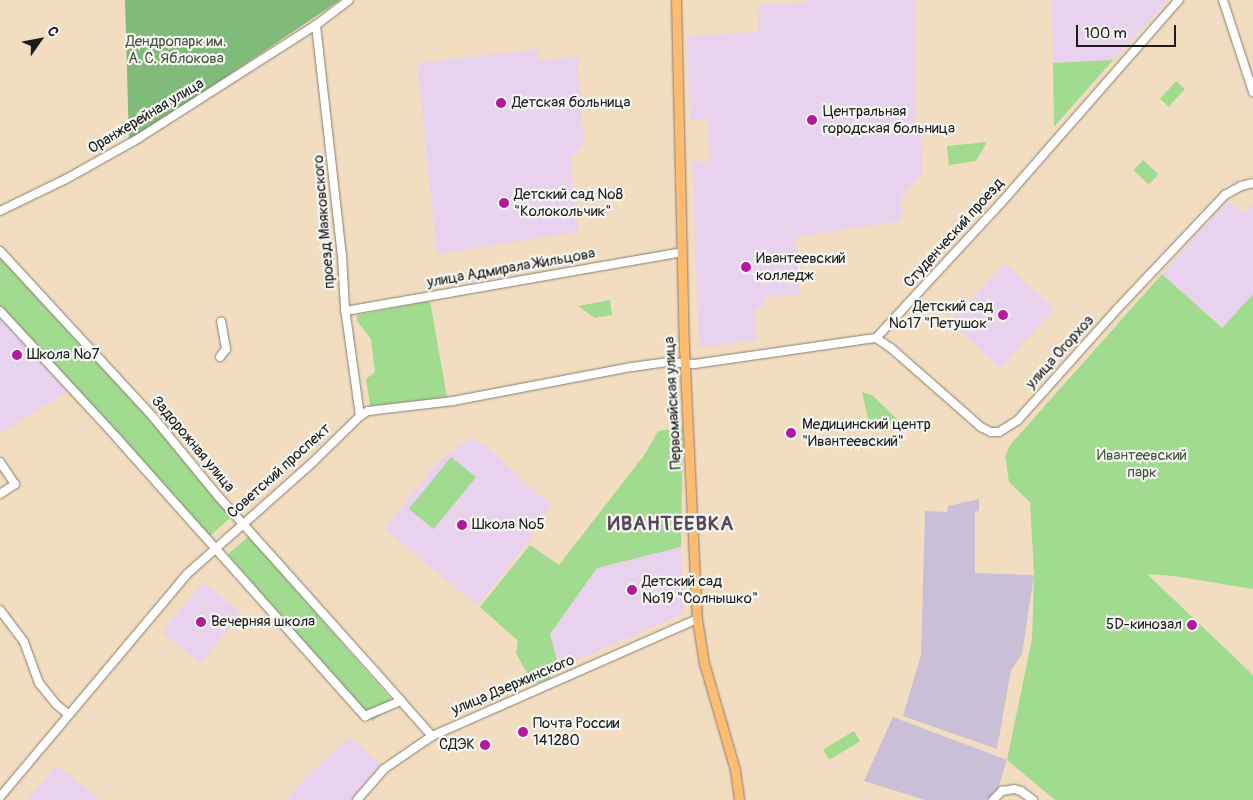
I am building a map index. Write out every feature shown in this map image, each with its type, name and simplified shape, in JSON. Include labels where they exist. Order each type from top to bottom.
[{"type":"main road","name":"Первомайская улица","points":[[676,0],[685,363],[696,619],[704,663],[735,770],[739,800]]},
{"type":"street","name":"Оранжерейная улица","points":[[0,211],[66,179],[127,145],[316,26],[349,0]]},
{"type":"street","name":"Студенческий проезд","points":[[876,338],[1001,203],[1179,0]]},
{"type":"street","points":[[1223,0],[1253,92]]},
{"type":"street","name":"проезд Маяковского","points":[[316,26],[341,247],[345,311],[360,416]]},
{"type":"street","name":"улица Огорхоз","points":[[876,338],[891,348],[982,427],[991,432],[999,432],[1018,420],[1120,306],[1225,195],[1241,186],[1253,183]]},
{"type":"street","name":"Задорожная улица","points":[[0,251],[153,417],[218,496],[432,736]]},
{"type":"street","name":"улица Адмирала Жильцова","points":[[345,311],[682,252]]},
{"type":"street","points":[[0,311],[216,548],[365,716],[401,702]]},
{"type":"street","points":[[220,357],[226,349],[222,321]]},
{"type":"street","points":[[685,363],[695,364],[876,338]]},
{"type":"street","name":"Советский проспект","points":[[0,797],[186,574],[312,463],[360,416],[368,411],[453,401],[632,366],[667,362],[685,363]]},
{"type":"street","points":[[0,462],[14,484],[0,494]]},
{"type":"street","points":[[0,610],[24,642],[39,683],[57,705],[68,714]]},
{"type":"street","name":"улица Дзержинского","points":[[357,800],[384,769],[432,736],[696,619]]},
{"type":"street","points":[[993,800],[1002,791],[1014,789],[1021,791],[1033,800]]},
{"type":"shaded area","name":"Центральная городская больница","points":[[805,0],[916,0],[915,129],[921,130],[922,174],[901,197],[901,221],[796,237],[799,295],[763,297],[764,307],[756,308],[754,315],[757,340],[699,348],[692,162],[709,162],[708,120],[690,120],[687,36],[758,32],[759,4],[804,3]]},
{"type":"shaded area","points":[[1052,0],[1168,0],[1113,60],[1053,63]]},
{"type":"shaded area","name":"Детская больница","points":[[537,49],[539,61],[577,56],[584,143],[570,158],[578,232],[437,254],[417,63]]},
{"type":"shaded area","points":[[1228,201],[1243,214],[1253,204],[1253,294],[1222,328],[1162,274]]},
{"type":"shaded area","name":"Детский сад №17 \"Петушок\"","points":[[1005,263],[1055,309],[1000,368],[950,322]]},
{"type":"shaded area","name":"Школа №7","points":[[0,318],[67,392],[0,433]]},
{"type":"shaded area","name":"Школа №5","points":[[471,438],[487,447],[551,506],[531,532],[530,541],[477,606],[385,529],[437,463]]},
{"type":"shaded area","points":[[979,499],[979,511],[975,512],[975,573],[1034,575],[1022,654],[1011,670],[997,749],[903,716],[921,655],[925,511],[947,512],[948,506]]},
{"type":"shaded area","name":"Детский сад №19 \"Солнышко\"","points":[[681,547],[684,613],[559,668],[550,634],[597,568]]},
{"type":"shaded area","name":"Вечерняя школа","points":[[203,582],[241,613],[200,663],[162,633]]},
{"type":"shaded area","points":[[893,717],[1007,760],[998,788],[987,800],[925,800],[864,781]]},
{"type":"shaded area","points":[[349,737],[380,764],[351,800],[287,800],[306,777]]},
{"type":"shaded area","points":[[56,765],[85,788],[101,800],[27,800]]},
{"type":"green space","name":"Дендропарк им. А. С. Яблокова","points":[[125,0],[340,0],[129,142]]},
{"type":"green space","points":[[1113,60],[1054,127],[1053,63]]},
{"type":"green space","points":[[1176,81],[1185,89],[1169,107],[1160,99]]},
{"type":"green space","points":[[987,142],[976,161],[949,165],[947,146]]},
{"type":"green space","points":[[1143,160],[1158,174],[1149,185],[1133,170]]},
{"type":"green space","points":[[0,250],[94,352],[232,516],[209,537],[0,312]]},
{"type":"green space","name":"Ивантеевский парк","points":[[1162,274],[1222,328],[1253,294],[1253,589],[1174,576],[1147,574],[1253,675],[1253,800],[1055,800],[1007,760],[1032,639],[1034,575],[1030,502],[1009,482],[1005,456],[1011,444]]},
{"type":"green space","points":[[610,300],[612,315],[595,318],[578,306]]},
{"type":"green space","points":[[430,301],[447,397],[370,406],[366,379],[375,372],[371,339],[357,321],[357,315]]},
{"type":"green space","points":[[862,392],[872,395],[897,419],[896,423],[870,428]]},
{"type":"green space","points":[[683,427],[681,547],[597,568],[550,634],[559,668],[548,680],[533,684],[516,653],[518,641],[480,607],[530,545],[559,565],[645,454],[658,431]]},
{"type":"green space","points":[[451,457],[476,477],[434,529],[409,509]]},
{"type":"green space","points":[[249,536],[394,703],[373,721],[228,554]]},
{"type":"green space","points":[[854,731],[860,741],[829,760],[823,750]]},
{"type":"place","name":"Детская больница","points":[[501,103]]},
{"type":"place","name":"Центральная городская больница","points":[[812,120]]},
{"type":"place","name":"Детский сад №8 \"Колокольчик\"","points":[[504,203]]},
{"type":"place","name":"Ивантеевский колледж","points":[[746,267]]},
{"type":"place","name":"Детский сад №17 \"Петушок\"","points":[[1003,315]]},
{"type":"place","name":"Школа №7","points":[[17,355]]},
{"type":"place","name":"Медицинский центр \"Ивантеевский\"","points":[[791,433]]},
{"type":"place","name":"Школа №5","points":[[462,525]]},
{"type":"place","name":"Детский сад №19 \"Солнышко\"","points":[[632,590]]},
{"type":"place","name":"Вечерняя школа","points":[[201,622]]},
{"type":"place","name":"5D-кинозал","points":[[1192,625]]},
{"type":"place","name":"Почта России 141280","points":[[523,732]]},
{"type":"place","name":"СДЭК","points":[[485,745]]},
{"type":"district","name":"ИВАНТЕЕВКА","points":[[671,523]]}]
